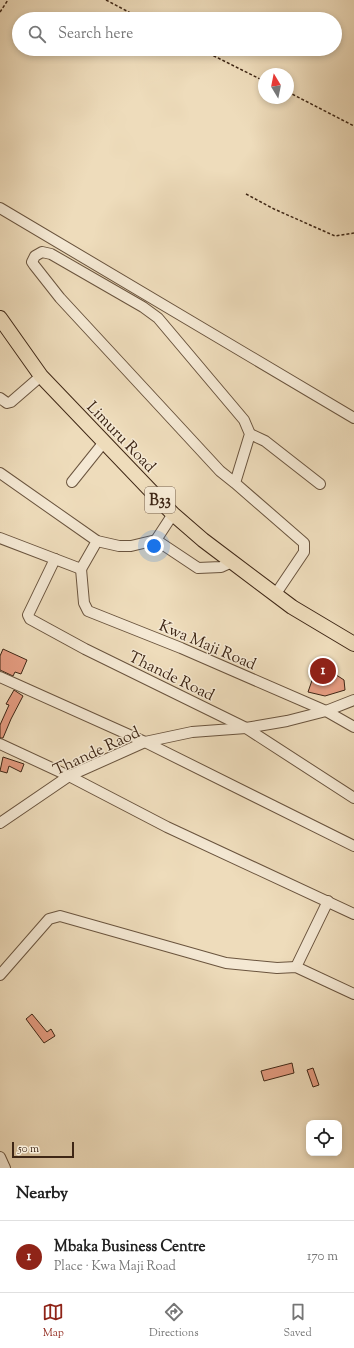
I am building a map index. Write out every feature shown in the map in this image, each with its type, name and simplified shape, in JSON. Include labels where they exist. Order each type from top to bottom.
[{"type":"highway","name":"Limuru Road","points":[[0,318],[41,376],[173,514],[275,595],[292,607],[354,644]]},
{"type":"street","points":[[0,208],[354,418]]},
{"type":"street","points":[[235,483],[250,434],[244,420],[158,318],[143,307],[52,254],[42,252],[35,256],[32,262],[60,298],[220,471],[304,543],[304,552],[275,595]]},
{"type":"street","points":[[0,398],[7,403],[11,402],[41,376]]},
{"type":"street","points":[[250,434],[265,441],[320,484]]},
{"type":"street","points":[[72,482],[104,442]]},
{"type":"street","points":[[0,473],[97,541],[127,546],[156,540],[173,514]]},
{"type":"street","points":[[0,538],[81,569],[97,541]]},
{"type":"street","points":[[156,540],[198,568],[221,567],[232,562]]},
{"type":"street","name":"Thande Road","points":[[55,559],[28,615],[30,619],[85,649],[246,728],[354,798]]},
{"type":"street","name":"Kwa Maji Road","points":[[81,569],[84,603],[88,611],[181,648],[326,711],[354,727]]},
{"type":"street","points":[[0,677],[145,742],[354,846]]},
{"type":"street","name":"Thande Raod","points":[[0,823],[69,776],[145,742],[192,732],[246,728],[287,721],[326,711],[354,700]]},
{"type":"street","points":[[0,744],[69,776],[167,827],[354,914]]},
{"type":"street","points":[[296,967],[328,901]]},
{"type":"street","points":[[0,975],[49,919],[60,916],[226,963],[276,968],[296,967],[354,994]]},
{"type":"street","points":[[0,1157],[6,1168]]},
{"type":"path","points":[[0,12],[8,0]]},
{"type":"path","points":[[106,0],[129,12]]},
{"type":"path","points":[[214,56],[258,78]]},
{"type":"path","points":[[294,95],[354,126]]},
{"type":"path","points":[[246,194],[274,209],[335,236],[354,233]]},
{"type":"building","points":[[3,649],[27,660],[21,674],[15,672],[13,676],[0,670],[0,656]]},
{"type":"building","points":[[318,663],[344,680],[345,690],[325,696],[308,692]]},
{"type":"building","points":[[14,690],[23,696],[3,738],[0,738],[0,725],[9,705],[6,704]]},
{"type":"building","points":[[3,757],[24,764],[21,772],[9,766],[7,773],[0,771]]},
{"type":"building","points":[[32,1014],[47,1032],[51,1029],[55,1036],[44,1043],[26,1019]]},
{"type":"building","points":[[292,1063],[294,1073],[264,1081],[261,1071]]},
{"type":"building","points":[[313,1068],[319,1085],[313,1087],[307,1070]]},
{"type":"place","name":"Mbaka Business Centre","points":[[323,671]]}]
